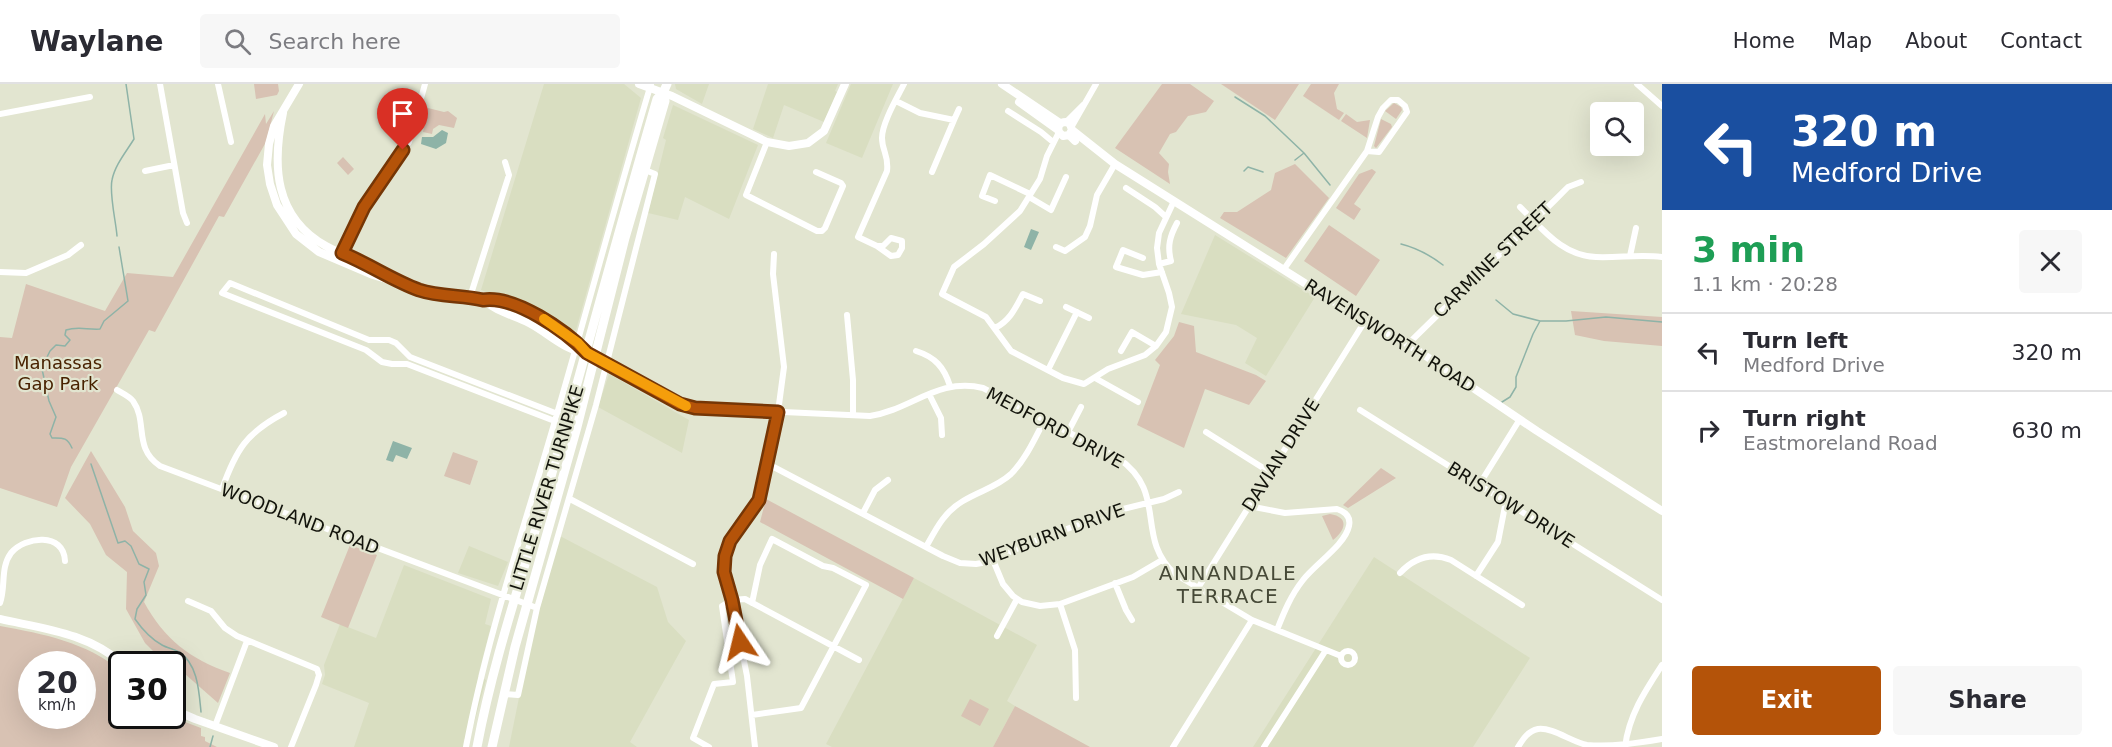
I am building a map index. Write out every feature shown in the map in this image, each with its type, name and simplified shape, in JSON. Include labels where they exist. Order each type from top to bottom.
[{"type":"main road","name":"RAVENSWORTH ROAD","points":[[1002,84],[1013,87],[1099,157],[1115,164],[1365,321],[1408,344],[1662,511]]},
{"type":"main road","name":"LITTLE RIVER TURNPIKE","points":[[633,193],[645,171],[665,101],[665,89]]},
{"type":"main road","name":"LITTLE RIVER TURNPIKE","points":[[492,747],[657,99],[665,89]]},
{"type":"main road","name":"LITTLE RIVER TURNPIKE","points":[[477,747],[492,676],[514,600],[567,422],[591,356]]},
{"type":"main road","points":[[0,619],[80,637],[108,652]]},
{"type":"main road","points":[[186,715],[274,747]]},
{"type":"street","points":[[160,84],[183,213],[187,223]]},
{"type":"street","points":[[218,84],[231,142]]},
{"type":"street","name":"MEDFORD DRIVE","points":[[299,84],[274,126],[269,144],[268,175],[282,215],[296,234],[319,252],[373,275],[432,293],[483,300],[493,298],[535,314],[552,323],[576,347],[606,365],[687,406],[870,416],[888,412],[950,386],[983,388],[1126,464],[1143,484],[1149,502],[1153,539],[1162,560],[1175,574],[1252,620],[1341,656]]},
{"type":"street","points":[[339,261],[364,207],[409,142],[425,84],[418,84]]},
{"type":"street","points":[[639,84],[665,89],[767,142],[780,146],[800,146],[821,134],[828,124],[844,84]]},
{"type":"street","points":[[877,246],[858,237],[887,171],[889,162],[882,136],[904,84]]},
{"type":"street","points":[[1096,84],[1065,129],[1053,142],[1040,179],[1020,211],[954,267],[942,294],[986,317],[1011,351],[1071,381],[1084,384],[1108,369],[1144,355],[1156,346],[1166,332],[1171,318],[1171,298],[1159,264],[1158,240],[1174,201]]},
{"type":"street","points":[[1637,84],[1662,106]]},
{"type":"street","points":[[466,747],[480,676],[650,86]]},
{"type":"street","points":[[0,114],[90,97]]},
{"type":"street","points":[[1284,269],[1367,151],[1380,112],[1391,100],[1398,100],[1405,106],[1407,112],[1379,152],[1367,151]]},
{"type":"street","points":[[896,101],[920,113],[954,120]]},
{"type":"street","points":[[932,172],[959,109]]},
{"type":"street","name":"MEDFORD DRIVE","points":[[284,110],[277,153],[277,173],[281,191],[291,213],[305,230],[320,242],[365,262],[395,281]]},
{"type":"street","points":[[1008,111],[1053,142]]},
{"type":"street","points":[[767,142],[746,195],[821,232],[825,228],[843,185],[816,172]]},
{"type":"street","points":[[470,297],[509,175],[505,162]]},
{"type":"street","points":[[1056,247],[1065,250],[1085,237],[1097,195],[1115,164]]},
{"type":"street","points":[[146,171],[174,165]]},
{"type":"street","points":[[504,694],[518,695],[537,608],[570,499],[655,174],[645,171]]},
{"type":"street","points":[[995,201],[982,196],[990,176],[1030,196],[1051,210],[1066,177]]},
{"type":"street","name":"CARMINE STREET","points":[[1408,344],[1568,187],[1581,182]]},
{"type":"street","points":[[1126,188],[1166,217]]},
{"type":"street","points":[[620,189],[649,198]]},
{"type":"street","points":[[273,194],[281,191]]},
{"type":"street","points":[[1520,207],[1554,241],[1577,254],[1596,257],[1662,257]]},
{"type":"street","points":[[1159,264],[1171,261],[1168,244],[1177,223]]},
{"type":"street","points":[[1630,256],[1636,228]]},
{"type":"street","points":[[0,272],[26,273],[68,255],[81,245]]},
{"type":"street","points":[[1143,258],[1123,250],[1116,267],[1143,275],[1162,272]]},
{"type":"street","points":[[755,747],[747,676],[724,572],[725,556],[730,541],[759,500],[778,412],[784,367],[772,274],[774,254]]},
{"type":"street","points":[[230,283],[369,340],[389,340],[396,343],[410,357],[557,414],[567,422],[555,421],[407,364],[382,362],[366,350],[222,293],[230,283]]},
{"type":"street","points":[[995,328],[1003,324],[1014,311],[1023,294],[1040,302]]},
{"type":"street","name":"MEDFORD DRIVE","points":[[483,300],[491,307],[530,324],[563,346],[576,347]]},
{"type":"street","points":[[1066,308],[1089,318]]},
{"type":"street","points":[[1048,370],[1077,312]]},
{"type":"street","points":[[847,315],[853,380],[853,415]]},
{"type":"street","name":"DAVIAN DRIVE","points":[[1197,588],[1365,321]]},
{"type":"street","points":[[1121,351],[1132,332],[1156,346]]},
{"type":"street","points":[[915,351],[930,356],[939,363],[950,386]]},
{"type":"street","points":[[1095,378],[1138,402]]},
{"type":"street","name":"WOODLAND ROAD","points":[[117,390],[134,402],[139,416],[143,444],[154,462],[537,608]]},
{"type":"street","points":[[929,394],[940,418],[942,435]]},
{"type":"street","points":[[1068,432],[1081,407]]},
{"type":"street","name":"BRISTOW DRIVE","points":[[1360,410],[1662,600]]},
{"type":"street","points":[[222,489],[230,466],[250,435],[262,424],[284,413]]},
{"type":"street","points":[[926,547],[941,520],[955,506],[1012,473],[1024,459],[1045,419]]},
{"type":"street","points":[[1479,484],[1520,419]]},
{"type":"street","points":[[1206,432],[1271,473]]},
{"type":"street","name":"WEYBURN DRIVE","points":[[768,464],[960,563],[976,564],[993,560],[1032,542],[1115,511],[1164,499],[1179,492]]},
{"type":"street","points":[[863,513],[875,490],[888,480]]},
{"type":"street","points":[[570,499],[693,564]]},
{"type":"street","points":[[1476,576],[1498,542],[1506,501]]},
{"type":"street","points":[[1249,506],[1285,513],[1337,509],[1344,512],[1349,519],[1349,526],[1343,538],[1309,572],[1295,591],[1277,630]]},
{"type":"street","points":[[0,603],[4,591],[7,561],[16,548],[42,539],[53,542],[61,548],[65,561]]},
{"type":"street","points":[[752,603],[760,565],[772,539],[823,566],[833,568],[866,585],[801,708],[752,715]]},
{"type":"street","points":[[1400,573],[1417,559],[1432,556],[1451,560],[1522,605]]},
{"type":"street","points":[[993,560],[1003,584],[1017,599],[1040,606],[1060,604],[1142,573],[1162,560]]},
{"type":"street","points":[[1115,583],[1132,620]]},
{"type":"street","points":[[709,747],[693,738],[714,684],[733,682],[722,606],[732,600],[742,599],[752,603],[859,660]]},
{"type":"street","points":[[997,636],[1017,599]]},
{"type":"street","points":[[188,601],[210,611],[230,632],[247,641],[315,667],[319,672],[291,747]]},
{"type":"street","points":[[1060,604],[1073,642],[1076,698]]},
{"type":"street","points":[[1173,747],[1252,620]]},
{"type":"street","points":[[215,726],[247,641]]},
{"type":"street","points":[[1264,747],[1326,650]]},
{"type":"street","points":[[1625,746],[1637,705],[1662,665]]},
{"type":"street","points":[[1518,747],[1530,732],[1541,729],[1550,730],[1575,742],[1592,746],[1625,746],[1662,739]]},
{"type":"shaded area","points":[[544,84],[624,84],[641,98],[576,330],[570,332],[542,313],[481,290]]},
{"type":"shaded area","points":[[675,84],[709,84],[702,104],[676,89]]},
{"type":"shaded area","points":[[768,84],[838,84],[835,91],[837,92],[824,122],[784,105],[773,138],[753,129]]},
{"type":"shaded area","points":[[851,84],[893,84],[862,158],[826,143]]},
{"type":"shaded area","points":[[673,105],[758,145],[729,219],[685,197],[678,220],[648,213],[666,140],[663,138]]},
{"type":"shaded area","points":[[1215,235],[1315,297],[1266,376],[1245,363],[1257,338],[1236,325],[1181,314]]},
{"type":"shaded area","points":[[609,374],[689,420],[682,453],[598,407]]},
{"type":"shaded area","points":[[560,536],[657,587],[668,622],[686,641],[630,742],[637,747],[509,747],[522,683],[519,681]]},
{"type":"shaded area","points":[[469,546],[508,562],[498,586],[458,573]]},
{"type":"shaded area","points":[[1374,557],[1530,658],[1473,747],[1253,747]]},
{"type":"shaded area","points":[[404,565],[491,599],[485,624],[491,626],[478,676],[486,680],[469,741],[464,739],[463,747],[354,747],[369,703],[322,684],[325,675],[324,665],[340,624],[376,638]]},
{"type":"shaded area","points":[[914,578],[1037,645],[1007,701],[1015,706],[993,747],[832,747],[826,744]]},
{"type":"green space","points":[[254,84],[278,84],[279,91],[277,95],[256,99]]},
{"type":"green space","points":[[1162,84],[1190,84],[1214,101],[1206,112],[1188,116],[1176,132],[1170,134],[1159,153],[1169,164],[1170,184],[1115,148]]},
{"type":"green space","points":[[1221,84],[1299,84],[1275,120]]},
{"type":"green space","points":[[1311,84],[1339,84],[1334,93],[1337,109],[1344,113],[1339,120],[1303,96]]},
{"type":"green space","points":[[1394,103],[1402,110],[1396,119],[1385,111]]},
{"type":"green space","points":[[428,108],[448,111],[457,118],[454,128],[439,125],[433,129],[432,134],[423,132]]},
{"type":"green space","name":"Manassas Gap Park","points":[[274,111],[266,142],[224,217],[219,216],[155,332],[149,330],[71,467],[57,507],[0,488],[0,337],[12,338],[26,284],[105,311],[127,273],[173,277],[265,114],[266,124]]},
{"type":"green space","points":[[1346,114],[1357,122],[1370,120],[1367,138],[1341,121]]},
{"type":"green space","points":[[1381,119],[1391,124],[1392,127],[1376,148],[1374,146]]},
{"type":"green space","points":[[343,157],[354,169],[348,175],[337,163]]},
{"type":"green space","points":[[1295,164],[1329,198],[1286,258],[1220,218],[1224,212],[1237,212],[1271,190],[1275,173]]},
{"type":"green space","points":[[1372,169],[1376,172],[1354,204],[1361,209],[1354,220],[1336,208],[1359,174]]},
{"type":"green space","points":[[1329,225],[1380,260],[1356,296],[1304,261]]},
{"type":"green space","points":[[1571,311],[1662,317],[1662,346],[1604,341],[1575,335]]},
{"type":"green space","points":[[1179,322],[1194,326],[1196,352],[1266,381],[1249,405],[1205,389],[1184,448],[1137,425],[1160,365],[1155,360],[1174,336]]},
{"type":"green space","points":[[91,451],[125,507],[133,531],[156,553],[159,566],[144,602],[152,615],[169,637],[190,654],[230,673],[218,703],[186,675],[186,651],[153,651],[145,643],[126,609],[127,572],[106,555],[90,524],[65,498]]},
{"type":"green space","points":[[453,452],[478,461],[470,485],[444,476]]},
{"type":"green space","points":[[1381,468],[1396,478],[1348,508],[1343,505]]},
{"type":"green space","points":[[766,499],[914,578],[903,599],[760,522]]},
{"type":"green space","points":[[1330,514],[1341,518],[1344,525],[1333,540],[1322,516]]},
{"type":"green space","points":[[350,545],[377,555],[348,628],[321,617]]},
{"type":"green space","points":[[0,626],[48,636],[90,651],[18,651],[18,729],[96,729],[96,654],[108,661],[108,729],[186,729],[186,722],[201,728],[201,736],[205,737],[205,741],[217,747],[0,747]]},
{"type":"green space","points":[[970,699],[989,709],[980,726],[961,716]]},
{"type":"green space","points":[[1015,706],[1090,747],[993,747]]},
{"type":"water","points":[[442,130],[448,133],[446,143],[436,149],[421,144],[422,137],[433,137]]},
{"type":"water","points":[[1031,229],[1039,232],[1031,250],[1024,247]]},
{"type":"water","points":[[393,441],[412,448],[407,459],[396,455],[393,462],[386,460]]},
{"type":"waterway","points":[[117,236],[111,186],[113,174],[134,139],[126,84]]},
{"type":"waterway","points":[[1235,97],[1265,116],[1304,153],[1330,185]]},
{"type":"waterway","points":[[1295,160],[1304,153]]},
{"type":"waterway","points":[[1244,171],[1248,167],[1263,172]]},
{"type":"waterway","points":[[1401,244],[1423,252],[1443,265]]},
{"type":"waterway","points":[[43,365],[56,345],[65,346],[70,340],[65,335],[66,330],[100,329],[104,321],[128,301],[119,247]]},
{"type":"waterway","points":[[1496,300],[1513,314],[1540,321]]},
{"type":"waterway","points":[[1502,402],[1510,397],[1516,387],[1516,377],[1540,321],[1606,317],[1662,322]]},
{"type":"waterway","points":[[42,369],[49,401],[56,417],[50,434],[52,438],[66,440],[72,448]]},
{"type":"waterway","points":[[91,464],[118,543],[125,541],[131,546],[139,564],[149,569],[144,582],[146,595],[137,609],[135,619],[154,640],[179,652],[190,664],[196,679],[201,712]]},
{"type":"waterway","points":[[210,747],[213,736]]},
{"type":"slow traffic","points":[[544,319],[606,365],[686,406]]},
{"type":"district","name":"ANNANDALE TERRACE","points":[[1228,584]]},
{"type":"route","points":[[403,150],[364,207],[342,253],[365,262],[395,281],[419,290],[483,300],[493,298],[535,314],[552,323],[587,353],[606,365],[680,404],[695,408],[778,412],[759,500],[730,541],[724,561],[724,572],[740,642]]}]
